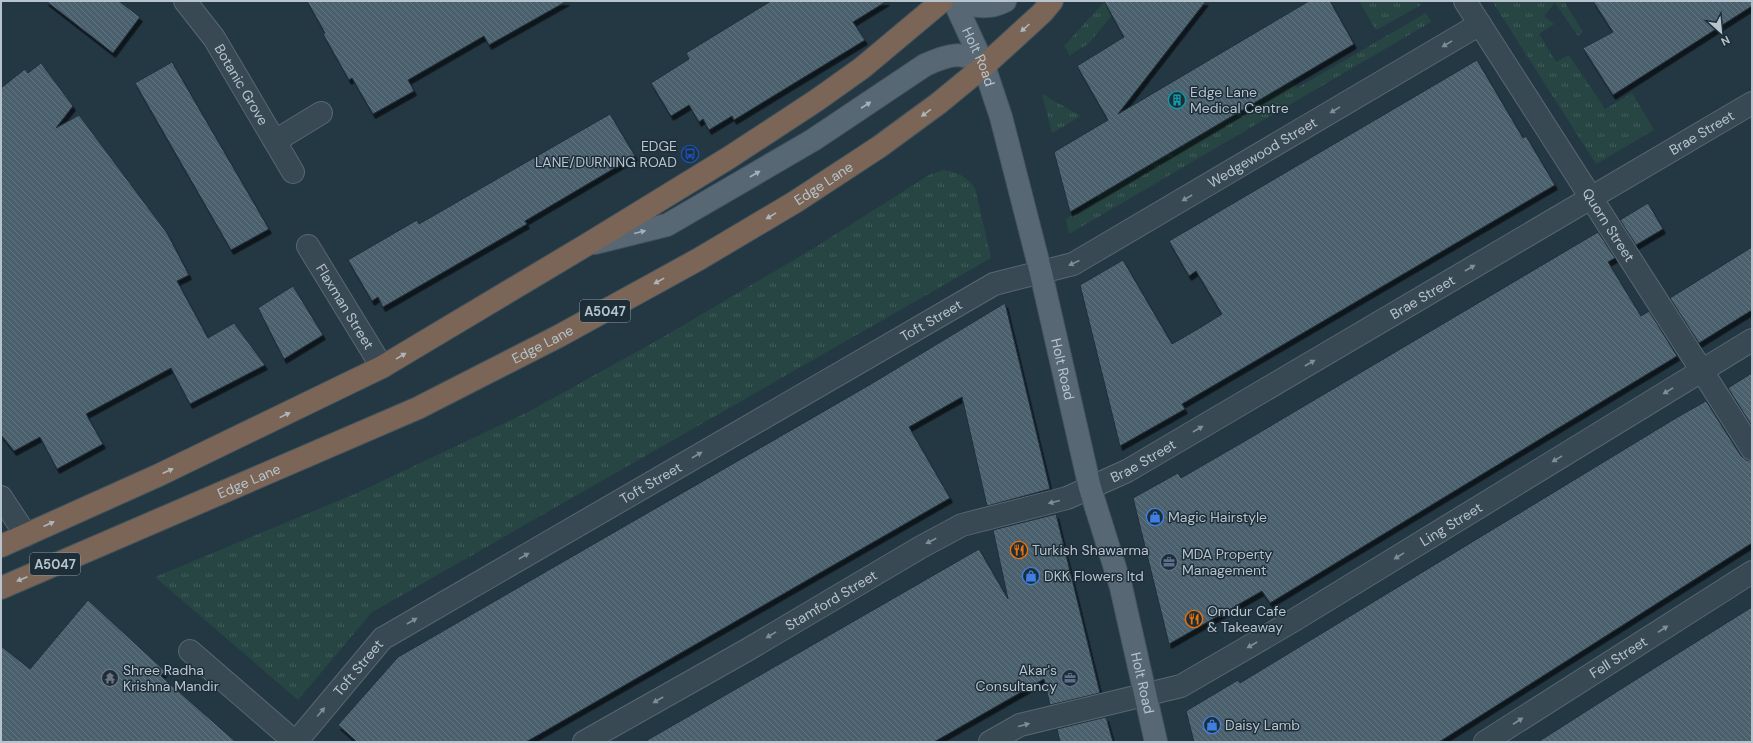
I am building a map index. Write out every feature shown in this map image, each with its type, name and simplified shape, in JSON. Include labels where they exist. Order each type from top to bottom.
[{"type":"highway","name":"A5047","points":[[1,546],[160,475],[382,367],[730,157],[817,100],[862,68],[942,1]]},
{"type":"highway","name":"Edge Lane","points":[[1,588],[418,408],[559,336],[699,259],[795,202],[885,143],[939,103],[984,66],[1042,13],[1052,1]]},
{"type":"main road","name":"Holt Road","points":[[954,1],[984,66],[1001,117],[1041,273],[1090,488],[1116,569],[1156,742]]},
{"type":"main road","points":[[962,1],[974,6],[988,6],[1005,1]]},
{"type":"main road","points":[[588,244],[667,225],[813,140],[925,65],[939,58],[966,55],[975,58],[984,66]]},
{"type":"street","name":"Botanic Grove","points":[[185,1],[214,38],[293,172]]},
{"type":"street","name":"Quorn Street","points":[[1465,1],[1590,199],[1752,449]]},
{"type":"street","name":"Wedgewood Street","points":[[1041,273],[1073,264],[1480,24]]},
{"type":"street","name":"Brae Street","points":[[1090,488],[1127,471],[1752,103]]},
{"type":"street","points":[[275,141],[322,113]]},
{"type":"street","name":"Flaxman Street","points":[[308,246],[382,367]]},
{"type":"street","name":"Toft Street","points":[[295,742],[387,636],[994,284],[1041,273]]},
{"type":"street","name":"Ling Street","points":[[990,742],[1020,725],[1181,686],[1291,622],[1752,340]]},
{"type":"street","name":"Stamford Street","points":[[584,742],[747,650],[921,547],[958,527],[1067,498],[1090,488]]},
{"type":"street","points":[[1,497],[26,535]]},
{"type":"street","name":"Fell Street","points":[[1485,742],[1752,572]]},
{"type":"street","points":[[190,651],[295,742]]},
{"type":"green space","points":[[1105,1],[1124,1],[1088,44],[1070,55],[1064,46]]},
{"type":"green space","points":[[1359,1],[1418,1],[1421,5],[1376,30]]},
{"type":"green space","points":[[1492,1],[1564,1],[1583,32],[1578,36],[1555,3],[1544,16],[1554,24],[1539,34],[1556,62],[1569,55],[1605,109],[1632,93],[1654,130],[1596,164]]},
{"type":"green space","points":[[1426,13],[1431,22],[1069,234],[1066,219],[1098,200],[1096,196],[1292,80],[1297,88]]},
{"type":"green space","points":[[1042,94],[1081,116],[1052,133]]},
{"type":"green space","points":[[943,170],[961,175],[975,188],[991,258],[371,613],[298,700],[155,577],[357,493],[528,412],[665,336],[814,248],[929,175]]},
{"type":"building","points":[[46,1],[119,1],[140,17],[113,53]]},
{"type":"building","points":[[307,1],[567,1],[489,45],[484,36],[408,80],[414,91],[373,114],[352,78],[349,80],[323,34],[325,33]]},
{"type":"building","points":[[771,1],[887,1],[853,22],[865,40],[734,120],[732,116],[709,130],[703,119],[699,122],[689,105],[671,116],[651,83],[689,59],[686,53]]},
{"type":"building","name":"Edge Lane Medical Centre","points":[[1104,1],[1206,1],[1118,114],[1309,1],[1330,1],[1354,44],[1070,212],[1054,152],[1108,120],[1077,66],[1124,37]]},
{"type":"building","points":[[1593,1],[1752,1],[1752,6],[1613,95],[1583,48],[1613,32]]},
{"type":"building","points":[[1477,60],[1523,138],[1526,136],[1555,185],[1182,404],[1185,409],[1120,446],[1080,285],[1123,260],[1172,344],[1222,314],[1196,271],[1189,276],[1169,241]]},
{"type":"building","points":[[172,62],[269,229],[231,250],[135,83]]},
{"type":"building","points":[[41,63],[73,106],[56,128],[79,115],[167,233],[189,275],[177,281],[208,338],[234,323],[265,365],[190,404],[171,368],[86,414],[103,444],[57,469],[40,437],[14,451],[1,435],[1,88],[25,69],[28,73]]},
{"type":"building","points":[[610,114],[635,156],[525,221],[527,224],[383,307],[378,297],[372,301],[348,260],[417,220],[419,224]]},
{"type":"building","points":[[1648,203],[1663,229],[1636,245],[1620,220]]},
{"type":"building","points":[[1598,232],[1615,258],[1608,262],[1641,316],[1649,311],[1677,356],[1270,603],[1262,591],[1169,644],[1133,498],[1178,473],[1181,478]]},
{"type":"building","points":[[1752,247],[1752,310],[1699,343],[1670,298]]},
{"type":"building","points":[[293,286],[323,335],[284,359],[258,308]]},
{"type":"building","points":[[1005,303],[1050,489],[987,506],[962,397],[909,427],[950,498],[526,742],[357,742],[338,725],[398,657],[871,384]]},
{"type":"building","points":[[1752,373],[1752,426],[1728,388]]},
{"type":"building","points":[[1706,401],[1741,456],[1746,460],[1752,461],[1752,543],[1439,742],[1194,742],[1186,711],[1238,680],[1240,683]]},
{"type":"building","points":[[1056,514],[1100,693],[1050,705],[1044,679],[934,742],[644,742],[979,549],[1008,599],[993,530]]},
{"type":"building","name":"Shree Radha Krishna Mandir","points":[[88,600],[165,671],[161,676],[236,742],[1,742],[1,646],[30,669]]},
{"type":"building","points":[[1752,607],[1752,742],[1538,742],[1621,689]]},
{"type":"building","points":[[1106,717],[1113,742],[1060,742],[1057,729]]},
{"type":"place","name":"Edge Lane Medical Centre","points":[[1177,100]]},
{"type":"place","name":"EDGE LANE/DURNING ROAD","points":[[690,154]]},
{"type":"place","name":"Magic Hairstyle","points":[[1155,517]]},
{"type":"place","name":"Turkish Shawarma","points":[[1019,550]]},
{"type":"place","name":"MDA Property Management","points":[[1169,562]]},
{"type":"place","name":"DKK Flowers ltd","points":[[1031,576]]},
{"type":"place","name":"Omdur Cafe & Takeaway","points":[[1194,619]]},
{"type":"place","name":"Shree Radha Krishna Mandir","points":[[110,678]]},
{"type":"place","name":"Akar's Consultancy","points":[[1070,678]]},
{"type":"place","name":"Daisy Lamb","points":[[1212,725]]}]
